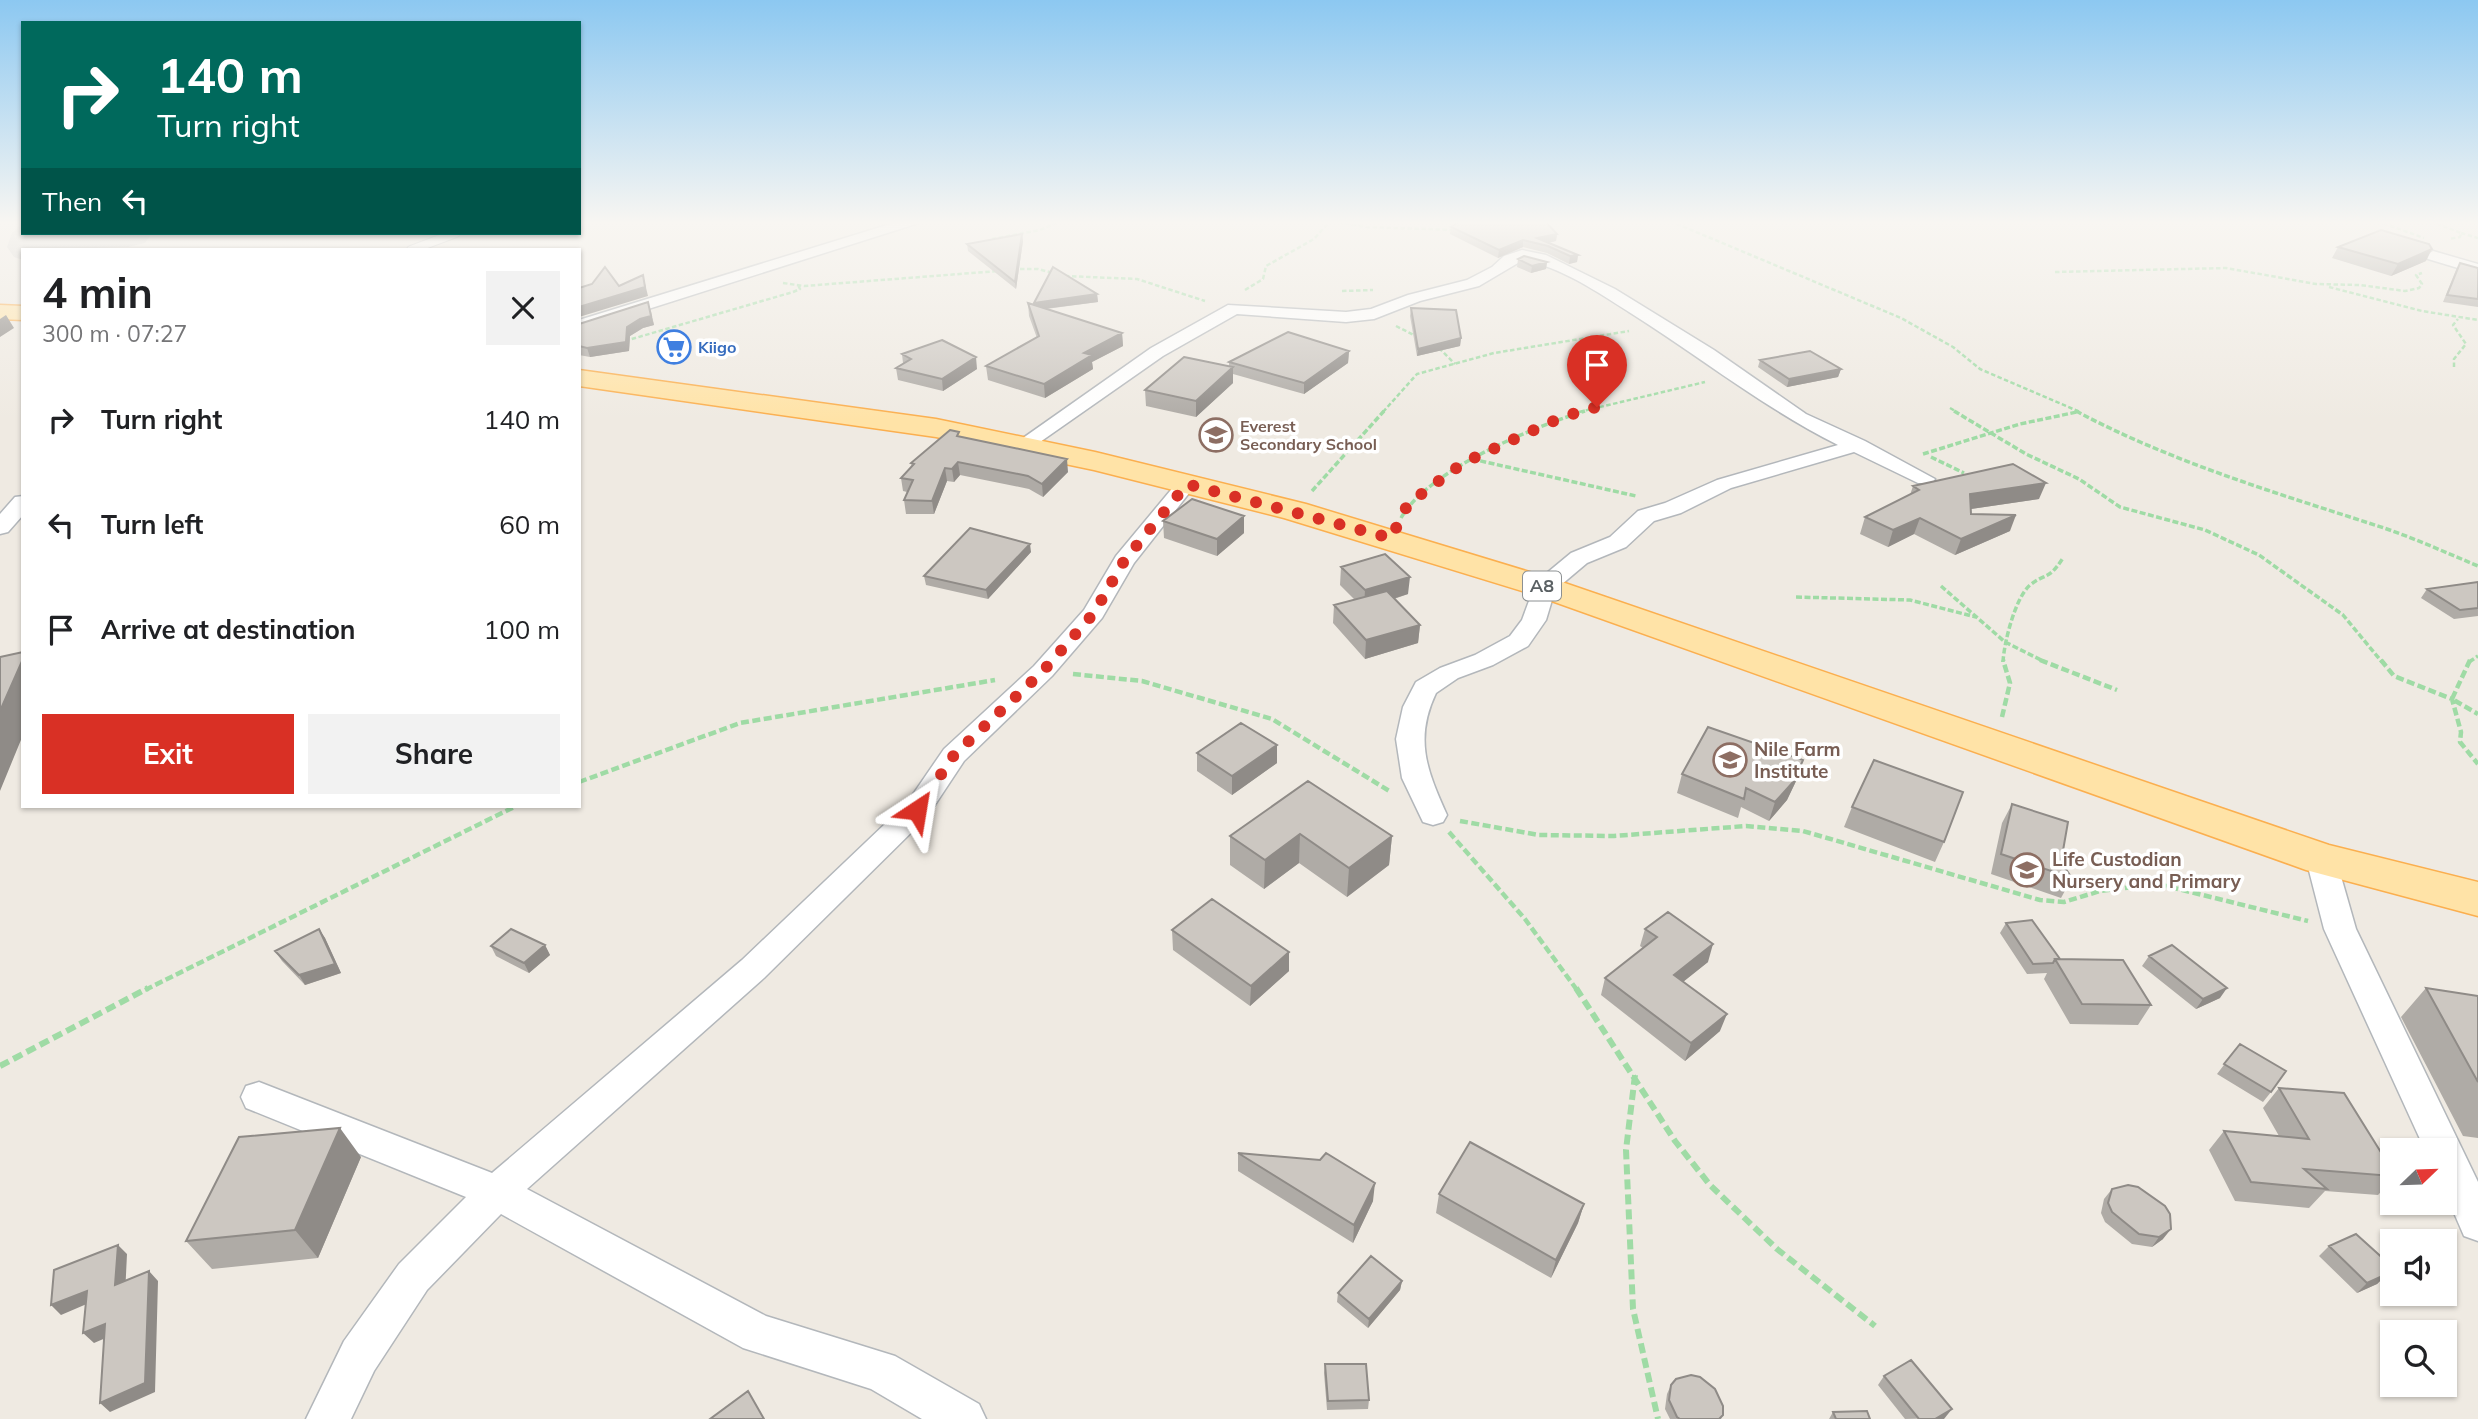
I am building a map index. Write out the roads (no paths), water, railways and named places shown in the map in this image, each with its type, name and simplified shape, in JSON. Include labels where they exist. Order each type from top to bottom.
[{"type":"main road","points":[[0,312],[21,313]]},
{"type":"main road","name":"A8","points":[[581,378],[936,428],[1023,445],[1295,511],[1391,538],[1544,587],[2321,859],[2478,899]]},
{"type":"street","points":[[581,325],[700,287]]},
{"type":"street","points":[[1023,445],[1157,352],[1230,310],[1346,317],[1374,314],[1414,298],[1456,287]]},
{"type":"street","points":[[1600,287],[1660,326],[1694,344],[1799,418],[1925,479]]},
{"type":"street","points":[[1433,816],[1416,778],[1409,739],[1416,707],[1425,688],[1449,673],[1484,660],[1519,641],[1534,620],[1544,587],[1579,558],[1618,542],[1646,516],[1673,508],[1724,484],[1858,445]]},
{"type":"street","points":[[328,1419],[359,1356],[414,1277],[497,1192],[753,969],[917,810],[954,755],[1043,671],[1094,613],[1124,561],[1187,484]]},
{"type":"street","points":[[0,527],[21,504]]},
{"type":"street","points":[[2321,859],[2340,929],[2438,1138]]},
{"type":"street","points":[[259,1097],[497,1192],[758,1334],[880,1370],[964,1419]]},
{"type":"street","points":[[2457,1179],[2478,1223]]},
{"type":"place","name":"Kiigo","points":[[674,347]]},
{"type":"place","name":"Everest Secondary School","points":[[1216,435]]},
{"type":"place","name":"Nile Farm Institute","points":[[1730,760]]},
{"type":"place","name":"Life Custodian Nursery and Primary","points":[[2027,870]]}]
